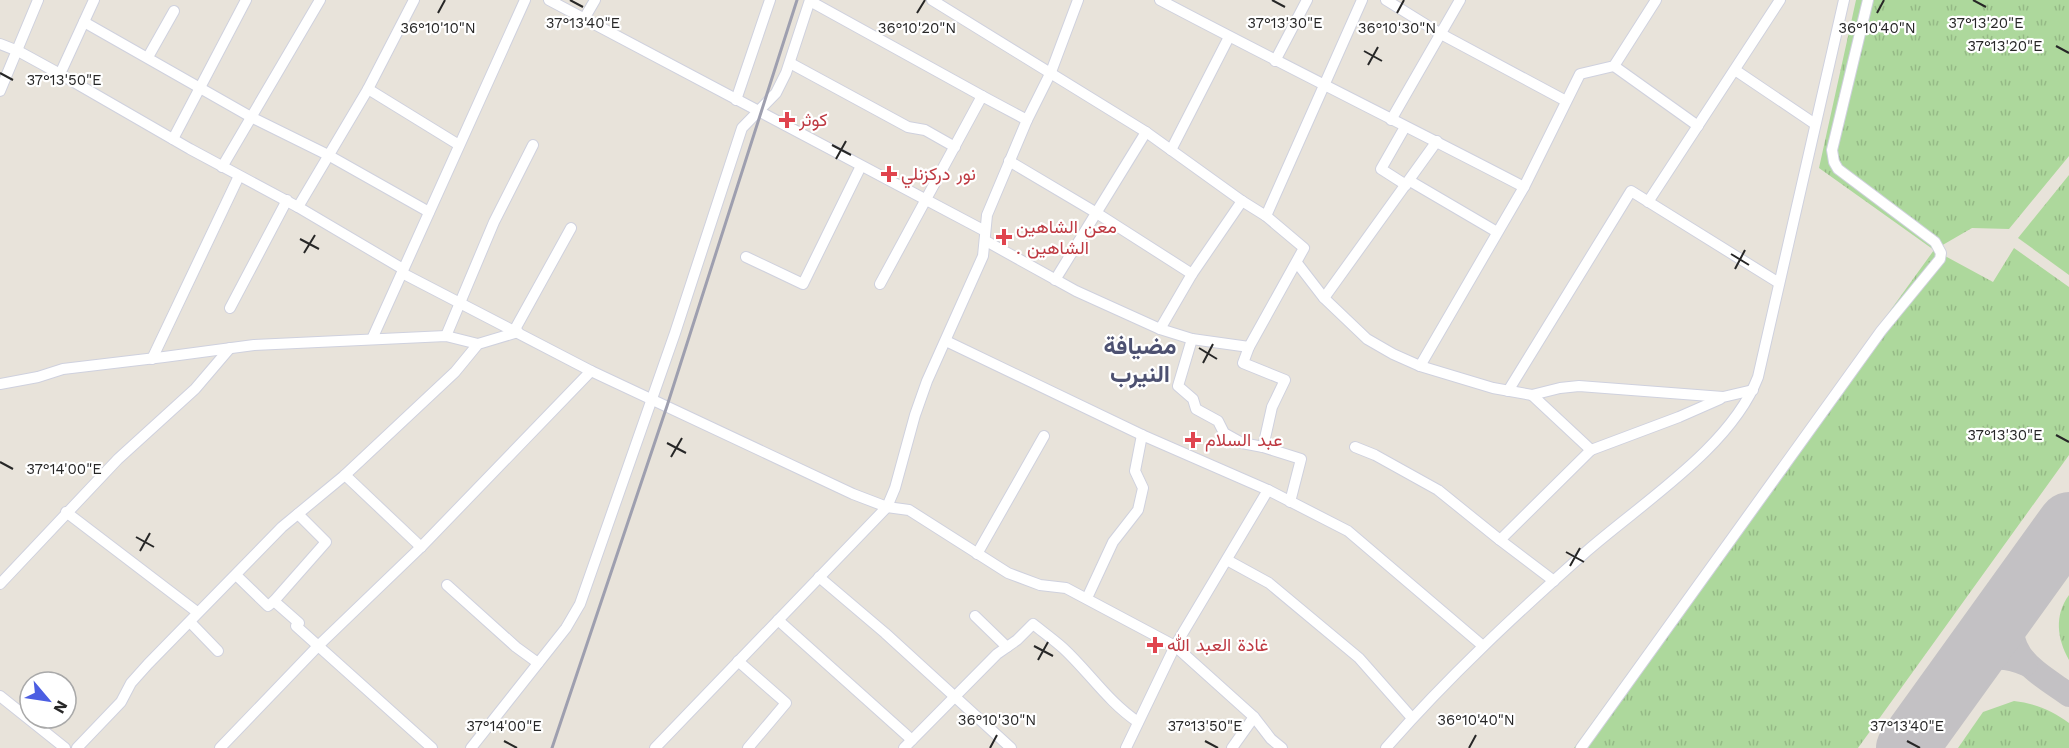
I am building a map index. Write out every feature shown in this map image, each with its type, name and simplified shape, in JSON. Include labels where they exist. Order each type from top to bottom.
[{"type":"street","points":[[0,91],[38,0]]},
{"type":"street","points":[[60,74],[94,0]]},
{"type":"street","points":[[173,139],[246,0]]},
{"type":"street","points":[[222,167],[320,0]]},
{"type":"street","points":[[298,207],[368,89],[414,0]]},
{"type":"street","points":[[372,339],[525,0]]},
{"type":"street","points":[[549,0],[925,200],[1055,280],[1160,329],[1192,339],[1250,347]]},
{"type":"street","points":[[584,19],[595,0]]},
{"type":"street","points":[[736,100],[770,0]]},
{"type":"street","points":[[932,0],[1146,132],[1266,216],[1304,248],[1243,363],[1285,380],[1272,407],[1263,447]]},
{"type":"street","points":[[655,748],[887,507],[896,489],[915,415],[927,381],[983,256],[987,215],[1027,120],[1051,72],[1078,0]]},
{"type":"street","points":[[1160,0],[1524,187]]},
{"type":"street","points":[[1275,61],[1307,0]]},
{"type":"street","points":[[1266,216],[1362,0]]},
{"type":"street","points":[[1386,0],[1441,34],[1566,101]]},
{"type":"street","points":[[1391,120],[1460,0]]},
{"type":"street","points":[[1420,366],[1524,187],[1580,75],[1614,66],[1656,0]]},
{"type":"street","points":[[1648,202],[1780,0]]},
{"type":"street","points":[[1386,748],[1412,718],[1484,646],[1617,525],[1688,467],[1740,413],[1758,377],[1843,0]]},
{"type":"street","points":[[1581,748],[1881,331],[1940,259],[1941,253],[1935,242],[1838,169],[1833,159],[1832,150],[1868,0]]},
{"type":"street","points":[[471,748],[566,628],[580,604],[652,399],[742,128],[776,93],[790,63],[810,1],[1027,120]]},
{"type":"street","points":[[148,57],[174,11]]},
{"type":"street","points":[[84,22],[251,117],[328,155],[429,212]]},
{"type":"street","points":[[1171,150],[1229,37]]},
{"type":"street","points":[[0,45],[18,51],[222,167],[287,200],[459,304],[591,371],[853,494],[887,507],[909,510],[1008,573],[1040,585],[1066,588],[1175,646],[1254,717],[1270,740],[1282,748]]},
{"type":"street","points":[[790,63],[909,127],[925,130],[955,147]]},
{"type":"street","points":[[1614,66],[1698,126]]},
{"type":"street","points":[[1735,70],[1815,124]]},
{"type":"street","points":[[368,89],[459,145]]},
{"type":"street","points":[[880,284],[982,96]]},
{"type":"street","points":[[1405,127],[1381,169],[1497,232]]},
{"type":"street","points":[[1055,280],[1146,132]]},
{"type":"street","points":[[1324,298],[1437,141]]},
{"type":"street","points":[[446,336],[494,222],[532,145]]},
{"type":"street","points":[[1009,161],[1192,274]]},
{"type":"street","points":[[746,257],[803,284],[861,166]]},
{"type":"street","points":[[152,359],[239,176]]},
{"type":"street","points":[[1508,391],[1630,191],[1779,283]]},
{"type":"street","points":[[230,308],[287,200]]},
{"type":"street","points":[[1160,329],[1192,274],[1242,201]]},
{"type":"street","points":[[0,384],[38,377],[63,369],[254,345],[446,336],[477,344],[516,332],[571,228]]},
{"type":"street","points":[[1297,263],[1324,298],[1367,339],[1420,366],[1508,391],[1532,395],[1579,386],[1723,397]]},
{"type":"street","points":[[1192,339],[1178,386],[1193,399],[1196,409],[1218,421],[1224,433],[1249,445],[1301,459],[1290,501]]},
{"type":"street","points":[[946,341],[1142,435],[1268,490],[1348,531],[1484,646]]},
{"type":"street","points":[[83,746],[121,702],[131,683],[282,527],[345,475],[455,372],[477,344]]},
{"type":"street","points":[[0,584],[118,459],[195,389],[230,348]]},
{"type":"street","points":[[220,748],[319,645],[421,547],[591,371]]},
{"type":"street","points":[[1500,540],[1591,450],[1679,417],[1723,397],[1753,390]]},
{"type":"street","points":[[1532,395],[1591,450]]},
{"type":"street","points":[[1087,598],[1113,542],[1138,510],[1143,488],[1136,471],[1142,435]]},
{"type":"street","points":[[977,554],[1044,436]]},
{"type":"street","points":[[1355,447],[1438,490],[1554,581]]},
{"type":"street","points":[[345,475],[421,547]]},
{"type":"street","points":[[1126,748],[1175,646],[1268,490]]},
{"type":"street","points":[[66,512],[194,617],[218,651]]},
{"type":"street","points":[[236,575],[268,606],[274,601],[326,542],[298,514]]},
{"type":"street","points":[[1227,560],[1269,583],[1359,658],[1412,718]]},
{"type":"street","points":[[819,577],[885,633],[1011,748]]},
{"type":"street","points":[[447,585],[516,647],[538,663]]},
{"type":"street","points":[[274,601],[299,623],[296,626],[432,748]]},
{"type":"street","points":[[975,616],[1007,647]]},
{"type":"street","points":[[777,620],[908,744],[997,654],[1033,624],[1064,649],[1123,712],[1138,722]]},
{"type":"street","points":[[738,662],[786,703],[748,748]]},
{"type":"street","points":[[0,696],[64,748]]},
{"type":"street","points":[[1233,748],[1254,717]]},
{"type":"green space","points":[[1856,0],[2069,0],[2069,156],[2009,229],[1972,228],[1934,250],[1819,168]]},
{"type":"green space","points":[[2069,175],[2069,275],[2018,238]]},
{"type":"green space","points":[[2014,248],[2069,287],[2069,455],[1858,748],[1574,748],[1934,250],[1993,282]]},
{"type":"green space","points":[[2069,595],[2069,660],[2062,644],[2059,619]]},
{"type":"green space","points":[[2014,701],[2043,708],[2069,723],[2069,748],[1958,748],[1983,712]]},
{"type":"taxiway","points":[[2012,603],[2012,636],[2016,648],[2032,668],[2069,695]]},
{"type":"taxiway","points":[[1967,666],[1996,658],[2026,664]]},
{"type":"runway","points":[[1907,748],[2069,523]]},
{"type":"railway","points":[[552,748],[667,406],[797,0]]},
{"type":"place","name":"كوثر","points":[[787,120]]},
{"type":"place","name":"نور دركزنلي","points":[[889,174]]},
{"type":"place","name":"معن الشاهين . الشاهين","points":[[1004,237]]},
{"type":"place","name":"عبد السلام","points":[[1193,440]]},
{"type":"place","name":"غادة العبد الله","points":[[1155,645]]},
{"type":"district","name":"مضيافة النيرب","points":[[1140,360]]}]
